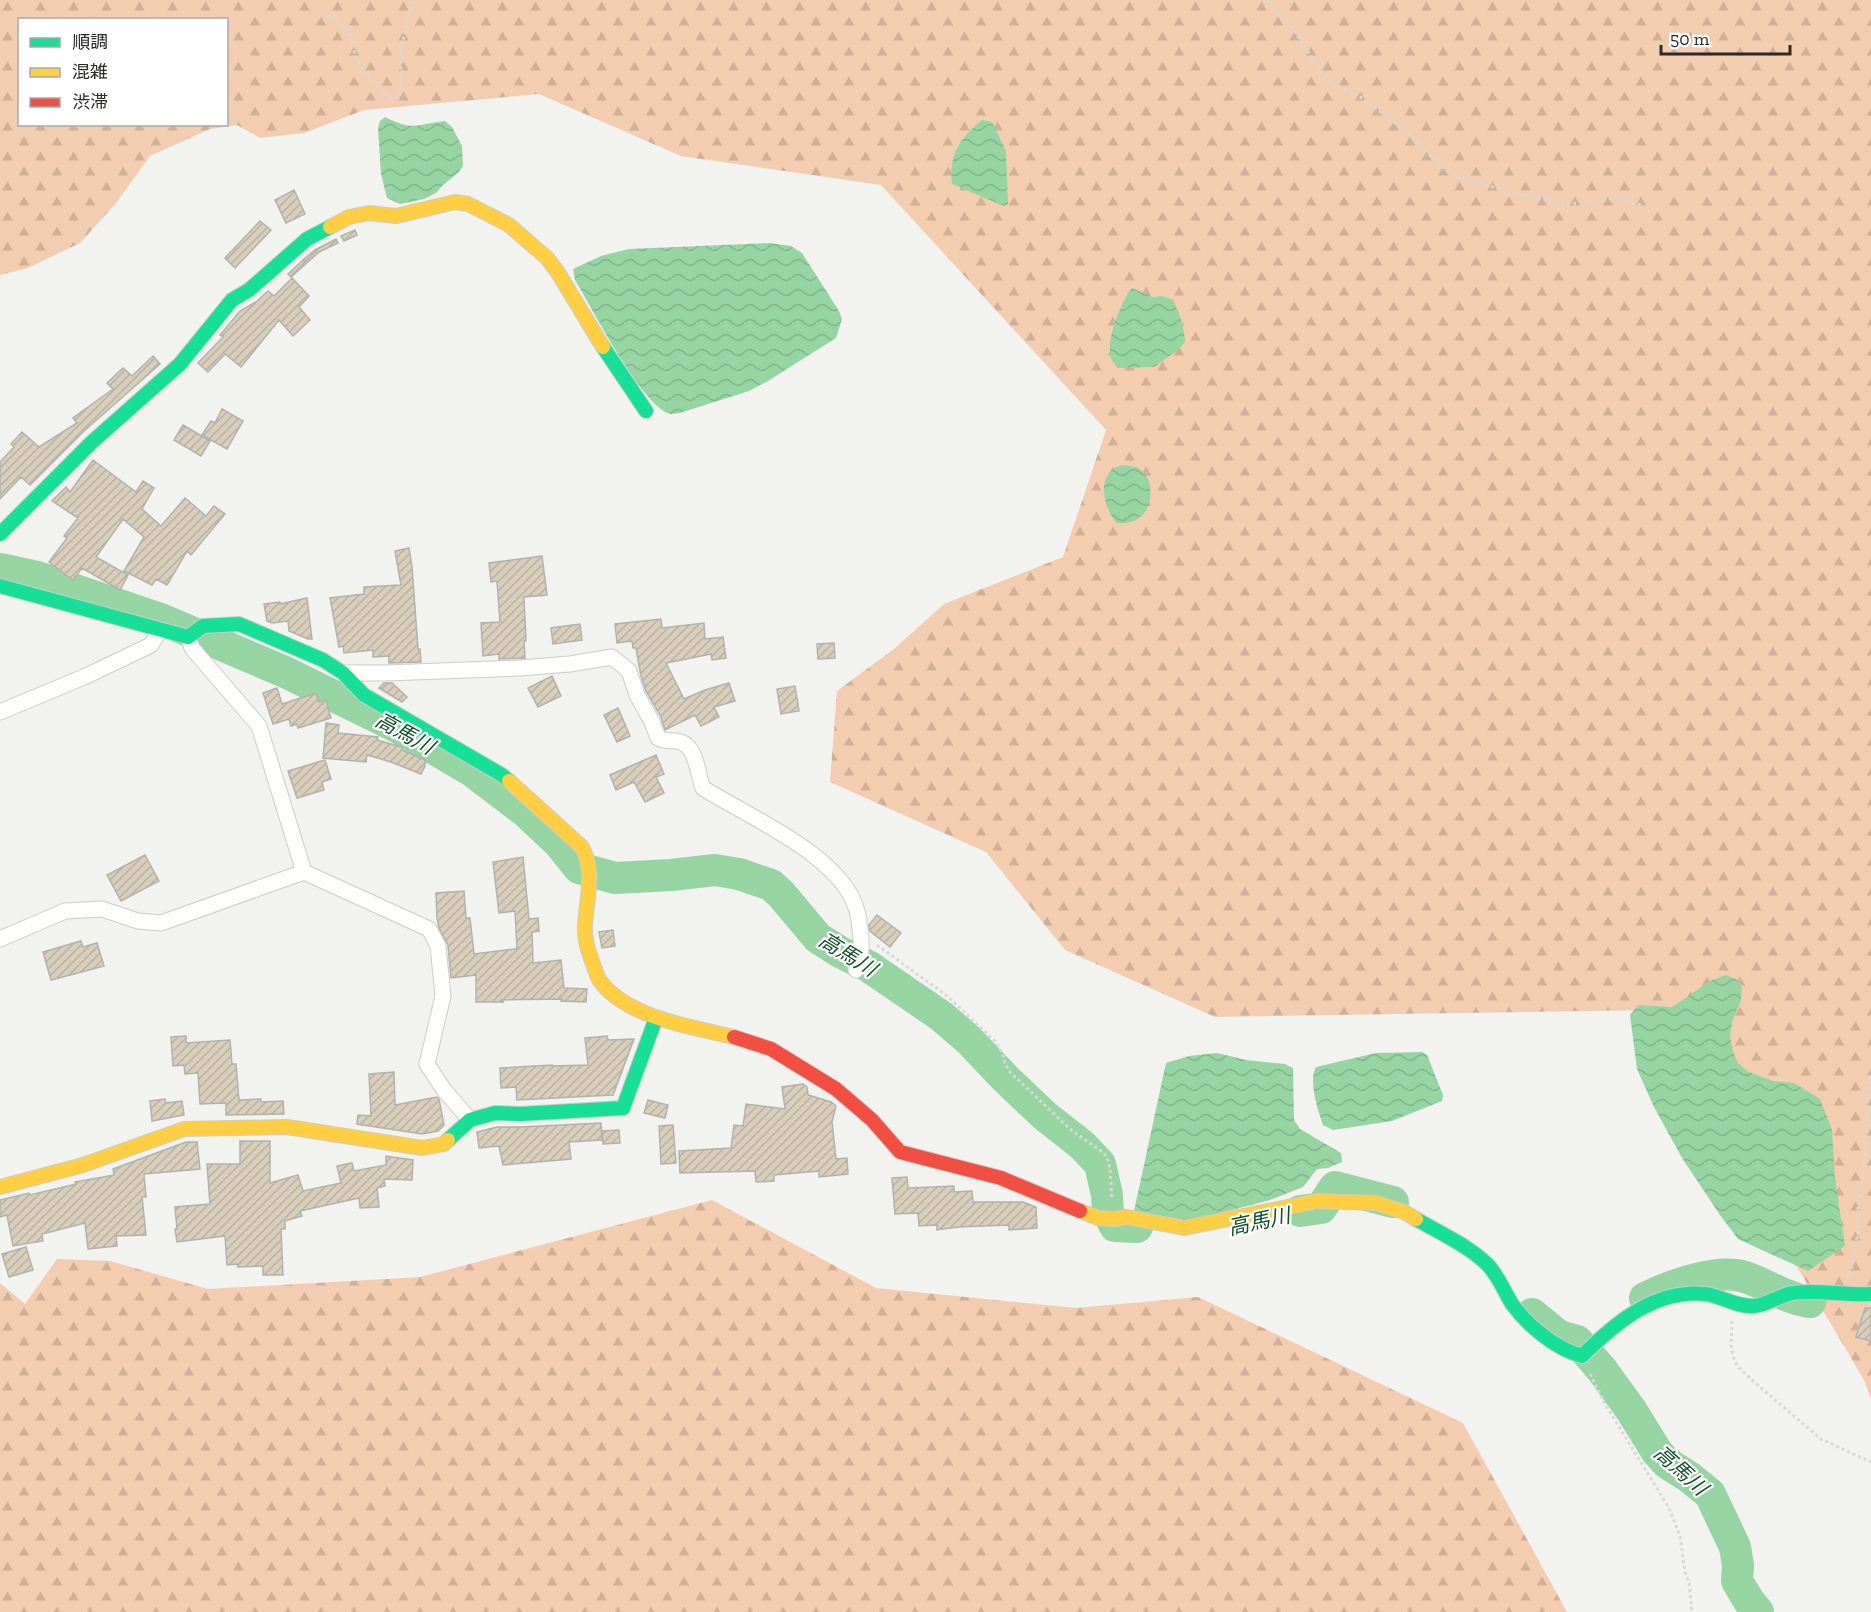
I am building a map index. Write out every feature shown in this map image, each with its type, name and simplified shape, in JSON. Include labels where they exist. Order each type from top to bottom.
[{"type":"street","points":[[0,534],[92,442],[180,364],[232,300],[249,290],[307,239],[350,217],[369,213],[396,216],[455,202],[474,206],[509,225],[547,258],[557,271],[599,341],[646,411]]},
{"type":"street","points":[[0,586],[188,637]]},
{"type":"street","points":[[188,637],[203,626],[239,624],[323,660],[343,673],[364,696],[502,775],[582,847],[589,856],[591,868],[585,935],[587,948],[600,981],[610,991],[656,1018],[758,1044],[791,1060],[859,1108],[891,1139],[900,1152],[1001,1178],[1098,1218],[1127,1217],[1184,1228],[1317,1200],[1376,1203],[1404,1212],[1470,1250],[1489,1266],[1514,1306],[1544,1337],[1566,1352],[1582,1356],[1613,1327],[1639,1310],[1662,1300],[1689,1294],[1705,1294],[1725,1298],[1737,1305],[1754,1306],[1773,1302],[1791,1293],[1871,1294]]},
{"type":"street","points":[[0,712],[84,677],[151,645],[160,630]]},
{"type":"street","points":[[188,637],[192,648],[259,726],[304,872]]},
{"type":"street","points":[[343,673],[520,668],[570,664],[612,657],[629,671],[637,695],[658,738],[665,742],[677,741],[685,744],[694,753],[703,788],[801,846],[846,887],[857,910],[860,928],[862,950],[856,970]]},
{"type":"street","points":[[0,939],[65,911],[102,909],[138,921],[161,923],[304,872],[429,929],[438,946],[443,996],[427,1064],[444,1090],[470,1120]]},
{"type":"street","points":[[0,1187],[82,1165],[183,1129],[287,1127],[422,1148],[444,1143],[470,1120],[495,1113],[520,1114],[623,1108],[656,1018]]},
{"type":"path","points":[[326,15],[339,20],[349,30],[358,61],[364,72],[386,95],[393,99],[398,95],[401,85],[401,49],[412,0]]},
{"type":"path","points":[[1266,0],[1292,27],[1326,80],[1364,99],[1406,131],[1441,166],[1459,178],[1540,199],[1571,204],[1617,198],[1644,206]]},
{"type":"path","points":[[860,928],[879,947],[946,995],[964,1011],[995,1041],[1009,1071],[1071,1130],[1104,1154],[1110,1168],[1115,1219]]},
{"type":"path","points":[[1846,1294],[1858,1232],[1858,1207],[1866,1153],[1868,1081],[1871,1076]]},
{"type":"path","points":[[1737,1305],[1732,1321],[1731,1345],[1738,1367],[1821,1439],[1871,1462]]},
{"type":"path","points":[[1582,1356],[1605,1404],[1670,1508],[1680,1536],[1692,1612]]},
{"type":"green space","points":[[0,0],[1871,0],[1871,1399],[1864,1380],[1645,1010],[1215,1017],[1065,950],[986,852],[830,782],[837,691],[894,649],[944,604],[1063,557],[1106,430],[881,185],[681,156],[539,94],[364,110],[304,133],[260,138],[237,125],[210,129],[150,156],[116,203],[80,243],[28,268],[0,275]]},
{"type":"green space","points":[[712,1200],[876,1288],[1076,1308],[1198,1297],[1463,1423],[1567,1612],[0,1612],[0,1283],[25,1304],[57,1259],[110,1261],[208,1289],[420,1277]]},
{"type":"water","points":[[385,117],[409,126],[445,121],[452,127],[462,146],[463,166],[436,193],[424,199],[400,204],[387,198],[381,174],[378,128],[380,121]]},
{"type":"water","points":[[982,120],[992,122],[1006,151],[1008,204],[1004,206],[952,184],[954,155],[962,140]]},
{"type":"water","points":[[770,243],[791,246],[802,253],[839,311],[842,319],[836,338],[749,391],[680,413],[671,414],[659,408],[646,395],[618,355],[575,280],[573,269],[601,256],[629,249]]},
{"type":"water","points":[[1132,288],[1153,297],[1162,296],[1173,300],[1181,320],[1185,342],[1178,350],[1154,367],[1118,368],[1112,360],[1110,343],[1115,322]]},
{"type":"water","points":[[1124,465],[1136,467],[1144,472],[1151,492],[1145,512],[1137,519],[1117,523],[1105,499],[1105,481],[1115,468]]},
{"type":"water","points":[[1726,975],[1736,979],[1742,987],[1741,1000],[1732,1022],[1730,1037],[1738,1063],[1749,1072],[1773,1081],[1794,1083],[1820,1099],[1832,1130],[1835,1178],[1845,1246],[1808,1271],[1738,1239],[1682,1158],[1654,1107],[1637,1069],[1630,1015],[1638,1005],[1672,1007],[1712,980]]},
{"type":"water","points":[[1422,1052],[1427,1055],[1443,1095],[1442,1101],[1392,1121],[1333,1130],[1323,1125],[1313,1088],[1316,1067],[1376,1053]]},
{"type":"water","points":[[1217,1053],[1246,1060],[1285,1064],[1293,1068],[1294,1120],[1300,1129],[1341,1153],[1342,1162],[1328,1168],[1317,1169],[1303,1187],[1270,1200],[1190,1221],[1134,1211],[1166,1063],[1189,1056]]},
{"type":"building","points":[[294,190],[305,214],[286,223],[275,200]]},
{"type":"building","points":[[260,221],[271,230],[235,268],[225,258]]},
{"type":"building","points":[[355,230],[357,235],[344,241],[341,236]]},
{"type":"building","points":[[336,239],[338,243],[319,252],[291,277],[288,274],[303,260],[305,262],[304,259],[315,250]]},
{"type":"building","points":[[292,278],[309,296],[299,307],[310,320],[293,336],[279,320],[241,367],[225,354],[208,372],[198,363],[223,337],[220,335],[240,311],[256,302],[268,291],[274,296]]},
{"type":"building","points":[[153,356],[160,364],[83,432],[30,485],[21,477],[0,499],[0,462],[14,447],[11,444],[22,432],[39,447],[77,423],[73,418],[113,389],[107,383],[123,368],[132,376]]},
{"type":"building","points":[[222,409],[243,421],[227,449],[202,435],[211,421],[215,423]]},
{"type":"building","points":[[183,425],[210,441],[201,456],[174,440]]},
{"type":"building","points":[[93,460],[136,492],[143,481],[154,488],[142,509],[161,526],[185,498],[206,516],[214,506],[225,514],[191,555],[187,551],[167,585],[156,579],[152,585],[124,571],[144,537],[123,519],[96,557],[128,575],[120,590],[82,568],[73,580],[49,562],[67,538],[64,536],[78,518],[52,501],[66,487],[70,492]]},
{"type":"building","points":[[409,548],[421,662],[389,663],[389,656],[373,657],[373,650],[344,653],[343,646],[339,647],[330,598],[364,594],[364,587],[401,585],[395,551]]},
{"type":"building","points":[[542,556],[547,595],[524,597],[525,658],[499,659],[499,654],[483,656],[481,623],[500,622],[497,581],[491,582],[489,563]]},
{"type":"building","points":[[307,598],[312,639],[289,631],[288,621],[272,623],[267,621],[264,604],[280,602],[280,604]]},
{"type":"building","points":[[661,619],[662,628],[704,623],[705,639],[723,637],[726,658],[712,660],[711,654],[666,663],[684,699],[729,683],[735,701],[714,707],[719,717],[701,726],[695,715],[665,730],[661,717],[646,691],[636,648],[633,648],[632,641],[617,643],[615,624]]},
{"type":"building","points":[[580,624],[582,640],[553,644],[551,628]]},
{"type":"building","points":[[834,643],[835,658],[818,659],[817,644]]},
{"type":"building","points":[[552,676],[561,696],[538,707],[528,688]]},
{"type":"building","points":[[384,683],[392,683],[407,697],[402,702],[379,688]]},
{"type":"building","points":[[795,686],[799,711],[781,714],[777,689]]},
{"type":"building","points":[[277,688],[282,704],[316,693],[319,702],[326,700],[331,718],[298,728],[297,724],[291,726],[289,719],[273,724],[263,693]]},
{"type":"building","points":[[618,708],[630,736],[617,742],[604,715]]},
{"type":"building","points":[[326,723],[339,725],[338,733],[378,737],[377,740],[402,747],[402,750],[425,760],[425,766],[421,774],[367,755],[366,762],[323,758]]},
{"type":"building","points":[[656,755],[664,774],[656,777],[664,793],[645,802],[634,782],[616,790],[610,775]]},
{"type":"building","points":[[325,760],[331,779],[322,782],[324,790],[297,798],[288,771]]},
{"type":"building","points":[[145,855],[159,881],[121,901],[107,875]]},
{"type":"building","points":[[523,857],[529,919],[538,918],[539,931],[532,932],[533,963],[561,960],[564,988],[587,989],[586,1002],[561,1001],[562,999],[476,1002],[476,975],[451,978],[448,945],[439,928],[437,918],[436,893],[464,891],[466,918],[470,918],[474,954],[515,949],[517,948],[515,911],[499,913],[493,862]]},
{"type":"building","points":[[877,915],[901,933],[890,947],[870,931],[869,925]]},
{"type":"building","points":[[613,930],[615,946],[602,948],[599,932]]},
{"type":"building","points":[[81,941],[83,947],[97,943],[104,966],[51,980],[43,952]]},
{"type":"building","points":[[186,1036],[186,1043],[230,1040],[232,1064],[236,1064],[239,1100],[283,1101],[284,1114],[226,1115],[226,1103],[200,1104],[198,1073],[185,1074],[184,1065],[173,1066],[171,1037]]},
{"type":"building","points":[[607,1036],[608,1040],[634,1039],[613,1095],[517,1100],[516,1087],[501,1088],[500,1068],[588,1065],[585,1038]]},
{"type":"building","points":[[394,1072],[395,1105],[437,1097],[439,1099],[444,1125],[438,1131],[422,1134],[357,1124],[358,1115],[371,1116],[369,1074]]},
{"type":"building","points":[[803,1084],[807,1087],[808,1095],[831,1102],[836,1106],[832,1122],[836,1159],[847,1158],[848,1174],[819,1177],[819,1171],[774,1175],[774,1181],[756,1182],[755,1171],[680,1173],[679,1151],[731,1148],[734,1125],[743,1126],[746,1104],[785,1109],[782,1087]]},
{"type":"building","points":[[165,1099],[166,1103],[182,1101],[184,1115],[152,1121],[150,1101]]},
{"type":"building","points":[[648,1100],[668,1105],[665,1118],[644,1113]]},
{"type":"building","points":[[601,1123],[602,1140],[569,1142],[571,1159],[503,1165],[499,1146],[479,1148],[477,1132],[497,1127]]},
{"type":"building","points":[[673,1125],[676,1163],[661,1164],[659,1126]]},
{"type":"building","points":[[619,1130],[620,1143],[603,1144],[602,1131]]},
{"type":"building","points":[[240,1141],[270,1141],[270,1183],[298,1175],[303,1191],[341,1183],[337,1166],[352,1163],[354,1171],[386,1165],[386,1156],[413,1160],[412,1180],[384,1179],[385,1186],[377,1188],[379,1207],[360,1208],[359,1198],[300,1211],[302,1216],[285,1221],[285,1229],[281,1229],[283,1275],[263,1275],[263,1266],[227,1265],[225,1236],[177,1242],[175,1207],[210,1204],[207,1164],[240,1164]]},
{"type":"building","points":[[186,1142],[197,1142],[200,1169],[144,1174],[146,1197],[142,1197],[146,1235],[116,1236],[117,1246],[88,1249],[85,1223],[42,1234],[43,1241],[13,1246],[7,1215],[0,1217],[0,1200],[114,1175],[113,1169]]},
{"type":"building","points":[[907,1177],[908,1188],[954,1186],[954,1192],[972,1191],[973,1202],[1023,1202],[1036,1207],[1037,1228],[1009,1230],[1009,1225],[937,1230],[937,1225],[919,1226],[918,1213],[895,1214],[892,1178]]},
{"type":"building","points":[[26,1247],[33,1270],[9,1277],[2,1254]]},
{"type":"building","points":[[1865,1308],[1871,1308],[1871,1341],[1856,1337]]},
{"type":"waterway","name":"高馬川","points":[[0,569],[37,577],[163,620],[285,672],[397,727],[472,771],[526,812],[559,843],[579,868],[615,878],[715,870],[739,874],[771,885],[818,938],[868,966],[941,1016],[969,1040],[1045,1116],[1082,1145],[1100,1164],[1107,1195],[1108,1212],[1115,1226],[1137,1227]]},
{"type":"waterway","name":"高馬川","points":[[1300,1211],[1321,1208],[1335,1187],[1393,1202]]},
{"type":"waterway","name":"高馬川","points":[[1645,1298],[1667,1288],[1694,1280],[1734,1275],[1753,1280],[1793,1298],[1810,1302]]},
{"type":"waterway","name":"高馬川","points":[[1532,1314],[1559,1336],[1577,1341],[1602,1370],[1631,1410],[1657,1452],[1667,1463],[1710,1494],[1735,1547],[1738,1565],[1737,1581],[1758,1612]]},
{"type":"traffic: fast","points":[[0,534],[92,442],[180,364],[232,300],[249,290],[307,239],[330,227]]},
{"type":"traffic: fast","points":[[603,347],[646,411]]},
{"type":"traffic: fast","points":[[0,586],[188,637],[203,626],[239,624],[323,660],[343,673],[364,695],[509,781]]},
{"type":"traffic: fast","points":[[448,1140],[470,1120],[495,1113],[520,1114],[623,1108],[656,1018]]},
{"type":"traffic: fast","points":[[1416,1219],[1479,1257],[1494,1273],[1512,1304],[1526,1320],[1543,1336],[1562,1348],[1582,1356],[1622,1321],[1637,1311],[1669,1297],[1705,1294],[1741,1305],[1754,1306],[1788,1294],[1803,1292],[1871,1294]]},
{"type":"traffic: slow","points":[[330,227],[349,217],[369,213],[396,216],[455,202],[468,204],[509,225],[547,258],[603,347]]},
{"type":"traffic: slow","points":[[509,781],[582,847],[589,875],[586,940],[600,981],[612,994],[643,1012],[681,1025],[734,1037]]},
{"type":"traffic: slow","points":[[0,1187],[83,1165],[184,1129],[287,1127],[422,1148],[444,1144],[448,1140]]},
{"type":"traffic: slow","points":[[1080,1211],[1098,1218],[1127,1217],[1184,1228],[1317,1201],[1376,1203],[1404,1212],[1416,1219]]},
{"type":"traffic: jam","points":[[734,1037],[771,1049],[836,1089],[872,1120],[900,1152],[1001,1178],[1080,1211]]}]
